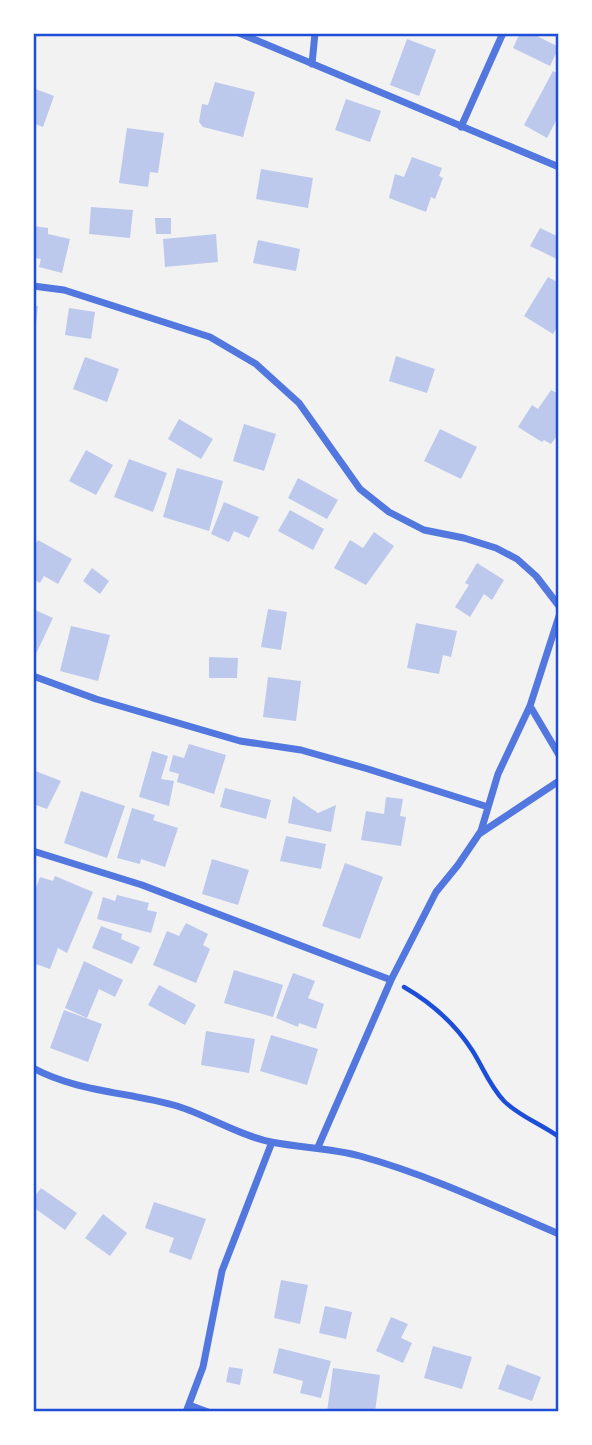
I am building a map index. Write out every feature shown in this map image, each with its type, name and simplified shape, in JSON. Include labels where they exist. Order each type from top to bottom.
[{"type":"street","points":[[239,33],[559,167]]},
{"type":"street","points":[[312,64],[315,33]]},
{"type":"street","points":[[461,127],[503,33]]},
{"type":"street","points":[[33,286],[64,290],[210,337],[256,364],[299,403],[360,489],[389,512],[424,530],[464,538],[496,548],[517,559],[536,576],[559,606]]},
{"type":"street","points":[[318,1147],[391,980],[436,892],[479,835],[507,753],[530,706],[559,616]]},
{"type":"street","points":[[33,676],[96,699],[240,741],[301,750],[488,807]]},
{"type":"street","points":[[530,706],[559,755]]},
{"type":"street","points":[[479,835],[559,781]]},
{"type":"street","points":[[33,851],[142,885],[391,980]]},
{"type":"street","points":[[33,1068],[91,1089],[181,1107],[272,1142],[318,1147],[359,1156],[417,1174],[559,1234]]},
{"type":"street","points":[[208,1412],[188,1408],[209,1340],[222,1271],[272,1142]]},
{"type":"path","points":[[391,980],[431,1005],[460,1035],[506,1103],[559,1137]]},
{"type":"building","points":[[520,33],[531,33],[559,47],[550,66],[513,48]]},
{"type":"building","points":[[407,39],[436,50],[419,96],[390,85]]},
{"type":"building","points":[[553,71],[559,74],[559,115],[547,138],[524,125]]},
{"type":"building","points":[[215,82],[255,92],[243,137],[203,127],[199,122],[202,104],[208,105]]},
{"type":"building","points":[[33,88],[54,96],[43,127],[33,123]]},
{"type":"building","points":[[346,99],[381,111],[370,142],[335,130]]},
{"type":"building","points":[[127,128],[164,133],[158,173],[150,172],[148,187],[119,183]]},
{"type":"building","points":[[412,157],[442,168],[439,176],[443,178],[435,199],[431,197],[426,212],[389,198],[395,174],[404,177]]},
{"type":"building","points":[[261,169],[313,178],[308,208],[256,199]]},
{"type":"building","points":[[91,207],[133,210],[130,238],[89,234]]},
{"type":"building","points":[[155,218],[171,218],[171,234],[156,234]]},
{"type":"building","points":[[33,226],[48,228],[48,234],[70,239],[62,273],[39,267],[41,259],[33,258]]},
{"type":"building","points":[[540,228],[559,237],[559,260],[530,246]]},
{"type":"building","points":[[216,234],[218,262],[165,267],[163,239]]},
{"type":"building","points":[[258,240],[300,249],[296,271],[253,263]]},
{"type":"building","points":[[548,277],[559,283],[559,324],[553,334],[524,316]]},
{"type":"building","points":[[33,306],[38,306],[35,333],[33,333]]},
{"type":"building","points":[[69,308],[95,312],[91,339],[65,335]]},
{"type":"building","points":[[396,356],[435,369],[427,393],[389,381]]},
{"type":"building","points":[[85,357],[119,369],[107,402],[73,389]]},
{"type":"building","points":[[551,390],[559,394],[559,433],[551,444],[544,440],[542,442],[518,427],[532,405],[538,409]]},
{"type":"building","points":[[179,419],[213,439],[201,459],[168,439]]},
{"type":"building","points":[[244,424],[276,434],[264,471],[233,461]]},
{"type":"building","points":[[440,429],[477,447],[461,479],[424,461]]},
{"type":"building","points":[[86,450],[113,465],[96,495],[69,481]]},
{"type":"building","points":[[129,459],[167,473],[153,512],[114,497]]},
{"type":"building","points":[[177,468],[223,481],[209,531],[163,517]]},
{"type":"building","points":[[298,478],[338,500],[327,519],[288,498]]},
{"type":"building","points":[[224,502],[259,517],[249,538],[234,531],[229,542],[211,534]]},
{"type":"building","points":[[290,510],[324,529],[313,550],[278,531]]},
{"type":"building","points":[[374,532],[394,546],[366,585],[334,568],[350,540],[363,548]]},
{"type":"building","points":[[38,540],[72,559],[58,584],[44,576],[40,583],[33,579],[33,548]]},
{"type":"building","points":[[477,563],[504,580],[492,600],[484,594],[470,617],[455,607],[469,585],[465,583]]},
{"type":"building","points":[[92,568],[109,581],[100,594],[83,581]]},
{"type":"building","points":[[33,609],[53,618],[35,656],[33,655]]},
{"type":"building","points":[[268,609],[287,612],[281,650],[261,647]]},
{"type":"building","points":[[416,623],[457,631],[451,657],[443,655],[439,674],[407,668]]},
{"type":"building","points":[[71,626],[110,635],[98,681],[60,671]]},
{"type":"building","points":[[209,657],[238,658],[237,678],[209,678]]},
{"type":"building","points":[[268,677],[301,681],[296,721],[263,717]]},
{"type":"building","points":[[189,744],[226,755],[214,794],[177,782],[179,774],[169,771],[173,755],[184,758]]},
{"type":"building","points":[[152,751],[168,756],[161,779],[174,781],[169,806],[139,797]]},
{"type":"building","points":[[33,770],[61,781],[47,809],[33,804]]},
{"type":"building","points":[[225,788],[271,800],[266,819],[220,807]]},
{"type":"building","points":[[81,791],[125,806],[107,858],[64,843]]},
{"type":"building","points":[[293,796],[318,813],[336,805],[331,832],[288,823]]},
{"type":"building","points":[[386,797],[403,799],[400,816],[406,817],[401,846],[361,840],[366,811],[384,814]]},
{"type":"building","points":[[132,808],[155,815],[153,820],[178,828],[165,867],[141,859],[140,864],[117,858]]},
{"type":"building","points":[[286,836],[326,844],[321,869],[280,861]]},
{"type":"building","points":[[212,859],[249,870],[238,905],[202,894]]},
{"type":"building","points":[[345,863],[383,877],[360,939],[322,926]]},
{"type":"building","points":[[55,876],[93,892],[67,953],[58,948],[50,969],[33,963],[33,896],[40,877],[53,881]]},
{"type":"building","points":[[117,895],[149,903],[147,910],[157,912],[151,933],[97,919],[103,897],[115,901]]},
{"type":"building","points":[[186,923],[208,934],[203,945],[210,949],[196,983],[153,965],[167,931],[179,936]]},
{"type":"building","points":[[101,926],[122,934],[121,939],[140,947],[132,964],[92,948]]},
{"type":"building","points":[[84,961],[123,980],[115,997],[99,989],[87,1018],[65,1008]]},
{"type":"building","points":[[234,970],[283,985],[273,1017],[224,1003]]},
{"type":"building","points":[[293,973],[315,981],[308,998],[324,1004],[316,1029],[299,1023],[298,1027],[276,1018]]},
{"type":"building","points":[[159,985],[196,1005],[185,1025],[148,1005]]},
{"type":"building","points":[[64,1010],[102,1024],[88,1062],[50,1048]]},
{"type":"building","points":[[206,1031],[255,1039],[249,1073],[201,1065]]},
{"type":"building","points":[[271,1035],[318,1049],[307,1085],[260,1071]]},
{"type":"building","points":[[41,1188],[77,1213],[65,1230],[33,1207],[33,1199]]},
{"type":"building","points":[[154,1202],[206,1219],[191,1260],[169,1252],[174,1238],[145,1228]]},
{"type":"building","points":[[103,1214],[127,1233],[110,1256],[85,1238]]},
{"type":"building","points":[[281,1280],[308,1285],[300,1324],[274,1318]]},
{"type":"building","points":[[325,1306],[352,1312],[346,1339],[319,1333]]},
{"type":"building","points":[[391,1317],[408,1324],[401,1338],[412,1343],[403,1363],[376,1351]]},
{"type":"building","points":[[433,1346],[472,1357],[462,1389],[424,1378]]},
{"type":"building","points":[[279,1348],[331,1361],[321,1398],[300,1393],[303,1381],[273,1373]]},
{"type":"building","points":[[507,1364],[541,1377],[532,1401],[498,1389]]},
{"type":"building","points":[[229,1367],[243,1369],[240,1385],[226,1382]]},
{"type":"building","points":[[333,1368],[380,1375],[375,1412],[327,1412]]}]
